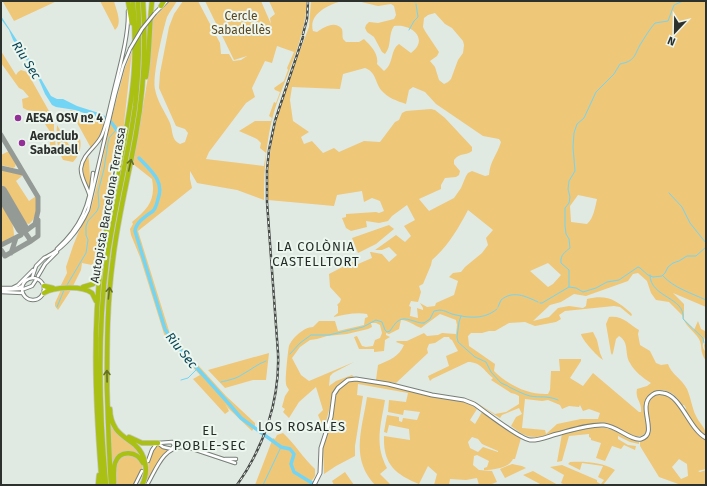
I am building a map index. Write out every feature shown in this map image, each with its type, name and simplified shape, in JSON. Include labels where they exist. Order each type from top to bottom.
[{"type":"highway","points":[[128,1],[134,38]]},
{"type":"highway","points":[[96,320],[101,265],[131,100],[134,71],[133,1]]},
{"type":"highway","name":"Autopista Barcelona-Terrassa","points":[[106,485],[102,415],[101,331],[111,235],[135,106],[139,50],[138,1]]},
{"type":"highway","name":"Autopista Barcelona-Terrassa","points":[[113,485],[108,440],[106,332],[116,236],[140,106],[144,50],[144,1]]},
{"type":"highway","points":[[140,106],[146,72],[152,1]]},
{"type":"highway","points":[[161,6],[166,1]]},
{"type":"highway","points":[[44,286],[58,288],[85,287],[93,284],[97,279],[101,265]]},
{"type":"highway","points":[[44,293],[58,288]]},
{"type":"highway","points":[[71,288],[85,289],[93,294],[96,302],[97,390],[102,485]]},
{"type":"highway","points":[[97,390],[101,331]]},
{"type":"highway","points":[[107,396],[111,418],[117,430],[135,445],[142,455],[146,468],[146,476],[141,485]]},
{"type":"highway","points":[[111,418],[119,429],[133,440],[145,444],[158,443]]},
{"type":"highway","points":[[113,485],[116,461],[122,455],[131,453],[139,456],[144,465],[144,477],[141,485]]},
{"type":"highway","points":[[98,485],[100,465]]},
{"type":"main road","points":[[312,485],[317,480],[321,470],[322,446],[331,414],[334,395],[338,388],[347,381],[357,380],[388,384],[427,394],[466,400],[529,440],[535,440],[574,429],[602,425],[611,426],[632,438],[638,439],[645,436],[648,431],[649,426],[646,409],[647,402],[652,395],[663,393],[668,394],[675,399],[694,427],[706,438]]},
{"type":"main road","points":[[312,485],[318,473],[320,447],[331,414]]},
{"type":"street","points":[[90,197],[81,172],[82,164],[86,154],[99,141],[104,131],[118,77],[128,21],[128,1]]},
{"type":"street","points":[[1,290],[32,286],[45,264],[68,240],[83,220],[94,191],[118,85],[130,49],[142,29],[161,6]]},
{"type":"street","points":[[12,288],[18,285],[38,263],[57,249],[72,232],[84,215],[90,197],[94,172],[94,191]]},
{"type":"street","points":[[44,258],[58,250]]},
{"type":"street","points":[[34,269],[37,278]]},
{"type":"street","points":[[32,278],[34,269]]},
{"type":"street","points":[[37,278],[42,281],[44,293],[39,298],[34,300],[27,298],[23,293],[22,288],[26,280],[37,278]]},
{"type":"street","points":[[1,290],[22,288]]},
{"type":"street","points":[[1,290],[23,293]]},
{"type":"street","points":[[172,442],[174,444],[172,449]]},
{"type":"street","points":[[148,461],[152,450],[158,443],[172,442],[235,463]]},
{"type":"street","points":[[158,443],[163,447],[172,449]]},
{"type":"street","points":[[147,485],[161,459],[172,449],[179,447],[190,448]]},
{"type":"street","points":[[217,457],[236,459]]},
{"type":"street","points":[[135,485],[142,471]]},
{"type":"green space","points":[[57,1],[14,21],[3,2]]},
{"type":"green space","points":[[100,1],[114,1],[119,20],[115,30]]},
{"type":"green space","name":"Cercle Sabadellès","points":[[170,1],[177,1],[165,23],[158,53],[154,83],[157,98],[170,123],[174,138],[180,144],[185,142],[188,133],[185,129],[176,126],[159,88],[160,73],[169,27],[174,14],[183,1],[198,1],[220,43],[221,54],[229,54],[233,61],[241,60],[247,56],[234,60],[205,1],[261,1],[271,24],[270,18],[275,14],[269,1],[307,1],[306,15],[299,44],[271,123],[264,178],[264,200],[237,190],[197,183],[190,171],[192,188],[138,231],[170,334],[226,396],[255,423],[255,427],[252,431],[228,408],[225,403],[229,411],[225,414],[193,379],[200,375],[164,334],[140,257],[131,235],[130,229],[133,224],[132,222],[150,204],[153,193],[152,179],[133,164],[148,77],[151,21]],"holes":[[[277,46],[294,52],[287,68],[288,70],[284,81],[274,88],[280,92],[276,103],[274,102],[269,116],[272,118],[271,121],[255,121],[239,131],[257,139],[261,143],[260,148],[266,153],[264,166],[206,159],[209,152],[246,103],[255,97],[252,88],[265,61],[272,63]]]},
{"type":"green space","points":[[311,1],[343,1],[326,7],[317,15],[312,25],[313,31],[317,32],[326,26],[336,25],[342,29],[343,39],[346,42],[359,42],[364,39],[374,50],[377,57],[377,64],[384,71],[389,65],[394,50],[399,44],[411,53],[419,42],[418,38],[416,33],[406,27],[394,26],[391,33],[389,47],[385,54],[382,52],[374,37],[367,32],[365,28],[369,22],[378,23],[394,19],[396,15],[394,6],[391,4],[378,6],[357,1],[706,1],[706,307],[673,293],[684,304],[684,319],[694,330],[698,321],[701,329],[705,331],[703,348],[705,351],[704,345],[706,342],[706,361],[699,339],[687,325],[683,319],[682,315],[669,302],[656,300],[651,293],[647,281],[638,273],[633,274],[628,281],[586,296],[574,294],[561,302],[550,305],[533,321],[549,317],[558,308],[569,306],[583,308],[586,306],[587,299],[600,297],[611,299],[621,305],[631,313],[631,316],[620,307],[614,306],[565,311],[559,315],[561,319],[556,322],[535,326],[525,322],[509,323],[495,331],[471,333],[468,336],[469,346],[495,364],[494,371],[512,385],[533,393],[548,394],[550,390],[551,371],[560,371],[559,359],[581,359],[570,378],[583,386],[593,373],[639,412],[641,412],[637,389],[651,383],[634,369],[628,359],[625,342],[619,336],[616,339],[612,355],[611,353],[606,324],[609,317],[618,317],[639,330],[638,334],[640,345],[650,351],[656,363],[661,365],[668,364],[669,368],[685,385],[697,419],[705,430],[706,435],[694,424],[685,410],[686,408],[684,405],[682,405],[675,396],[669,392],[661,390],[650,395],[645,402],[644,410],[647,429],[643,435],[635,436],[608,425],[594,424],[545,436],[526,436],[511,426],[516,417],[522,414],[519,408],[502,415],[500,418],[470,399],[495,414],[506,412],[519,404],[519,396],[511,393],[491,380],[493,378],[479,365],[468,362],[430,381],[428,376],[449,366],[446,356],[458,351],[449,337],[444,337],[435,343],[429,344],[427,349],[428,353],[396,383],[376,380],[378,365],[393,358],[402,349],[404,345],[396,342],[397,341],[407,341],[424,333],[427,336],[442,333],[456,334],[456,320],[440,314],[421,328],[401,320],[399,329],[389,334],[386,333],[386,335],[390,337],[385,340],[384,351],[374,352],[374,349],[359,349],[354,337],[357,336],[362,346],[373,346],[375,340],[380,338],[382,333],[380,325],[376,323],[371,323],[372,327],[368,329],[310,340],[300,347],[292,358],[301,375],[309,381],[354,362],[333,373],[330,376],[329,386],[336,381],[352,375],[354,377],[348,379],[335,388],[324,429],[318,415],[323,410],[316,387],[299,402],[289,418],[283,412],[285,409],[282,407],[285,396],[289,390],[286,386],[286,381],[289,346],[296,336],[302,331],[313,327],[319,321],[335,321],[338,331],[364,325],[365,318],[368,317],[367,314],[359,313],[333,317],[338,313],[337,305],[341,299],[330,287],[329,274],[354,261],[358,264],[372,258],[370,252],[382,254],[389,262],[397,255],[389,247],[382,250],[375,250],[396,235],[405,242],[411,236],[404,226],[415,220],[407,205],[392,216],[388,221],[379,223],[366,221],[367,227],[351,231],[346,228],[342,218],[346,217],[346,214],[379,213],[384,211],[380,201],[372,198],[364,202],[362,191],[337,195],[334,206],[268,200],[268,170],[273,131],[283,95],[309,27]],"holes":[[[435,13],[445,24],[452,28],[463,41],[464,45],[463,53],[458,60],[451,79],[444,84],[439,80],[435,67],[430,61],[437,56],[439,52],[423,27],[424,18]],[[365,68],[371,72],[381,90],[396,100],[406,104],[409,90],[413,87],[425,92],[436,104],[483,136],[499,139],[501,142],[489,175],[485,176],[472,171],[468,173],[461,188],[454,198],[429,211],[419,199],[441,189],[441,185],[445,178],[456,177],[459,175],[460,171],[454,164],[454,160],[458,156],[472,151],[472,147],[445,118],[435,110],[431,109],[406,111],[402,113],[399,120],[395,122],[380,142],[364,141],[339,152],[334,148],[323,153],[312,141],[304,144],[301,137],[309,132],[293,121],[290,100],[292,87],[340,89],[343,74]],[[578,195],[597,199],[593,216],[587,224],[571,222],[570,206]],[[468,210],[493,230],[486,238],[488,245],[482,253],[461,272],[453,273],[449,277],[458,281],[454,295],[436,303],[435,306],[427,307],[420,303],[423,310],[417,308],[418,318],[410,316],[411,307],[409,306],[411,301],[418,302],[421,292],[419,286],[423,284],[432,260],[448,243]],[[548,263],[561,275],[548,287],[530,271]],[[525,399],[542,401],[548,400],[560,405],[562,409],[569,406],[579,407],[580,405],[583,411],[589,409],[600,413],[598,419],[581,419],[557,424],[546,434],[545,430],[522,428]]]},
{"type":"green space","points":[[1,51],[16,75],[21,70],[27,72],[54,120],[56,149],[50,145],[49,130],[41,118],[33,111],[23,108],[22,99],[29,97],[19,88],[1,63]]},
{"type":"green space","points":[[132,51],[123,133],[108,212],[105,214],[95,261],[92,265],[82,263],[81,270],[71,290],[58,310],[55,303],[67,273],[66,267],[73,246],[79,231],[90,212],[111,120],[125,68]]},
{"type":"green space","points":[[70,110],[105,121],[99,138],[91,148]]},
{"type":"green space","points":[[57,125],[69,145],[80,139],[80,151],[73,162],[63,160],[61,156],[57,143]]},
{"type":"green space","points":[[9,151],[16,163],[15,167],[13,168],[1,165],[1,155]]},
{"type":"green space","points":[[88,155],[91,179],[89,188],[83,172],[84,164]]},
{"type":"green space","points":[[1,171],[15,172],[23,175],[16,181],[29,201],[36,196],[36,212],[34,218],[29,224],[25,223],[1,183]]},
{"type":"green space","points":[[1,200],[12,222],[14,236],[1,243]]},
{"type":"green space","points":[[389,225],[394,229],[376,244],[358,253],[352,238]]},
{"type":"green space","points":[[593,332],[603,360],[590,348],[581,334]]},
{"type":"green space","points":[[269,353],[266,380],[253,380],[225,388],[208,370]]},
{"type":"green space","points":[[353,380],[393,386],[427,395],[465,401],[477,409],[470,420],[475,424],[482,412],[521,438],[515,459],[513,459],[508,465],[496,469],[484,470],[489,461],[477,455],[474,456],[473,465],[479,470],[492,471],[497,482],[489,485],[479,485],[477,478],[466,480],[450,479],[449,485],[434,485],[437,474],[428,466],[419,484],[403,476],[392,467],[388,461],[384,446],[384,436],[410,440],[409,429],[389,425],[387,433],[384,432],[387,415],[399,417],[399,421],[402,422],[403,418],[417,420],[420,412],[404,410],[403,415],[388,412],[389,400],[406,402],[408,393],[358,384],[357,395],[363,396],[355,446],[355,456],[324,474],[323,447],[337,392],[345,384]],"holes":[[[472,437],[478,439],[482,444],[498,452],[483,447],[478,452],[470,448],[468,442]]]},
{"type":"green space","points":[[656,395],[666,395],[670,398],[675,402],[700,436],[706,440],[706,469],[698,471],[700,472],[706,470],[706,485],[681,485],[659,477],[640,446],[640,442],[651,432],[648,407]],"holes":[[[679,459],[687,464],[688,476],[681,479],[672,467]]]},
{"type":"green space","points":[[367,397],[385,400],[380,426],[380,443],[383,459],[387,468],[380,474],[391,485],[375,485],[367,475],[362,464],[360,443]]},
{"type":"green space","points":[[110,422],[134,446],[144,461],[139,455],[121,455],[112,473]]},
{"type":"green space","points":[[594,427],[608,428],[639,442],[639,444],[630,442],[618,436],[618,439],[628,445],[636,446],[635,450],[624,445],[621,449],[612,446],[605,461],[596,458],[601,443],[591,440],[589,434],[569,436],[562,461],[557,462],[562,434]]},
{"type":"green space","points":[[283,433],[315,469],[315,476],[309,485],[255,485],[273,438],[275,439],[277,435]]},
{"type":"green space","points":[[158,444],[169,450],[160,459],[146,485],[144,485],[150,458],[154,448]]},
{"type":"green space","points":[[124,455],[133,455],[142,463],[143,466],[133,485],[115,485],[115,472],[118,461]]},
{"type":"green space","points":[[570,462],[593,463],[604,465],[615,470],[603,485],[565,485],[561,483],[564,475],[550,467],[562,465],[597,480],[597,482],[601,484],[604,480],[598,477],[603,466],[582,463],[580,470],[568,464]]},
{"type":"green space","points":[[512,464],[526,468],[505,478],[500,469]]},
{"type":"green space","points":[[533,471],[558,485],[542,485],[523,475]]},
{"type":"green space","points":[[345,472],[354,485],[334,485],[332,481]]},
{"type":"water","points":[[1,16],[51,96],[102,114],[105,116],[105,120],[75,110],[52,105],[45,94],[36,73],[30,67],[23,53],[13,40],[9,30],[1,19]]},
{"type":"waterway","points":[[569,287],[569,270],[561,263],[561,258],[570,248],[569,239],[566,234],[565,208],[569,203],[570,197],[568,189],[569,181],[575,171],[573,147],[574,133],[577,124],[584,118],[596,92],[614,74],[620,64],[633,58],[645,36],[655,23],[668,21],[674,5],[683,1]]},
{"type":"waterway","points":[[409,30],[418,17],[416,4]]},
{"type":"waterway","name":"Riu Sec","points":[[111,122],[122,137]]},
{"type":"waterway","points":[[67,285],[86,253],[88,240],[86,235],[86,226],[99,206],[98,192],[104,169],[109,138],[116,130]]},
{"type":"waterway","name":"Riu Sec","points":[[139,158],[155,176],[160,187],[160,193],[155,208],[139,222],[135,231],[165,329],[171,339],[241,418],[281,447],[290,449],[294,454],[291,464],[294,472],[312,483]]},
{"type":"waterway","points":[[669,193],[682,207],[690,223],[706,243]]},
{"type":"waterway","points":[[540,303],[569,287],[576,288],[583,292],[596,288],[607,282],[619,280],[638,267],[653,277],[662,276],[668,267],[673,263],[687,256],[696,256],[706,247]]},
{"type":"waterway","points":[[650,275],[652,283],[656,288],[679,306],[683,319],[703,338],[704,343]]},
{"type":"waterway","points":[[663,276],[677,287],[706,300]]},
{"type":"waterway","points":[[57,307],[64,290]]},
{"type":"waterway","points":[[498,307],[501,300],[510,295],[524,296],[538,302]]},
{"type":"waterway","points":[[424,323],[430,319],[434,311],[442,310],[452,314],[476,317],[487,315],[497,309]]},
{"type":"waterway","points":[[461,316],[457,337],[458,342],[475,357],[486,362],[491,372],[501,383],[527,395],[558,400]]},
{"type":"waterway","points":[[290,354],[300,343],[311,335],[329,335],[363,327],[376,320],[382,322],[387,332],[390,331],[401,319],[424,323]]},
{"type":"waterway","points":[[221,382],[238,377],[266,361]]},
{"type":"waterway","points":[[181,380],[188,378],[197,369]]},
{"type":"waterway","points":[[263,485],[281,447]]},
{"type":"taxiway","points":[[1,135],[38,197],[38,211],[35,224],[27,230],[22,228]]},
{"type":"taxiway","points":[[1,168],[23,173]]},
{"type":"taxiway","points":[[31,241],[38,236],[38,220]]},
{"type":"taxiway","points":[[1,245],[21,235],[23,230],[22,228]]},
{"type":"taxiway","points":[[1,250],[5,256],[31,241],[22,228]]},
{"type":"taxiway","points":[[11,253],[16,238]]},
{"type":"runway","points":[[1,192],[22,228]]},
{"type":"railway","points":[[303,34],[307,19],[308,1]]},
{"type":"railway","points":[[237,485],[247,470],[262,439],[273,405],[276,388],[278,353],[267,202],[267,170],[269,150],[275,121],[303,37]]},
{"type":"place","name":"AESA OSV nº 4","points":[[18,118]]},
{"type":"place","name":"Aeroclub Sabadell","points":[[22,143]]},
{"type":"district","name":"LA COLÒNIA CASTELLTORT","points":[[316,254]]},
{"type":"district","name":"LOS ROSALES","points":[[302,426]]},
{"type":"district","name":"EL POBLE-SEC","points":[[210,438]]}]
